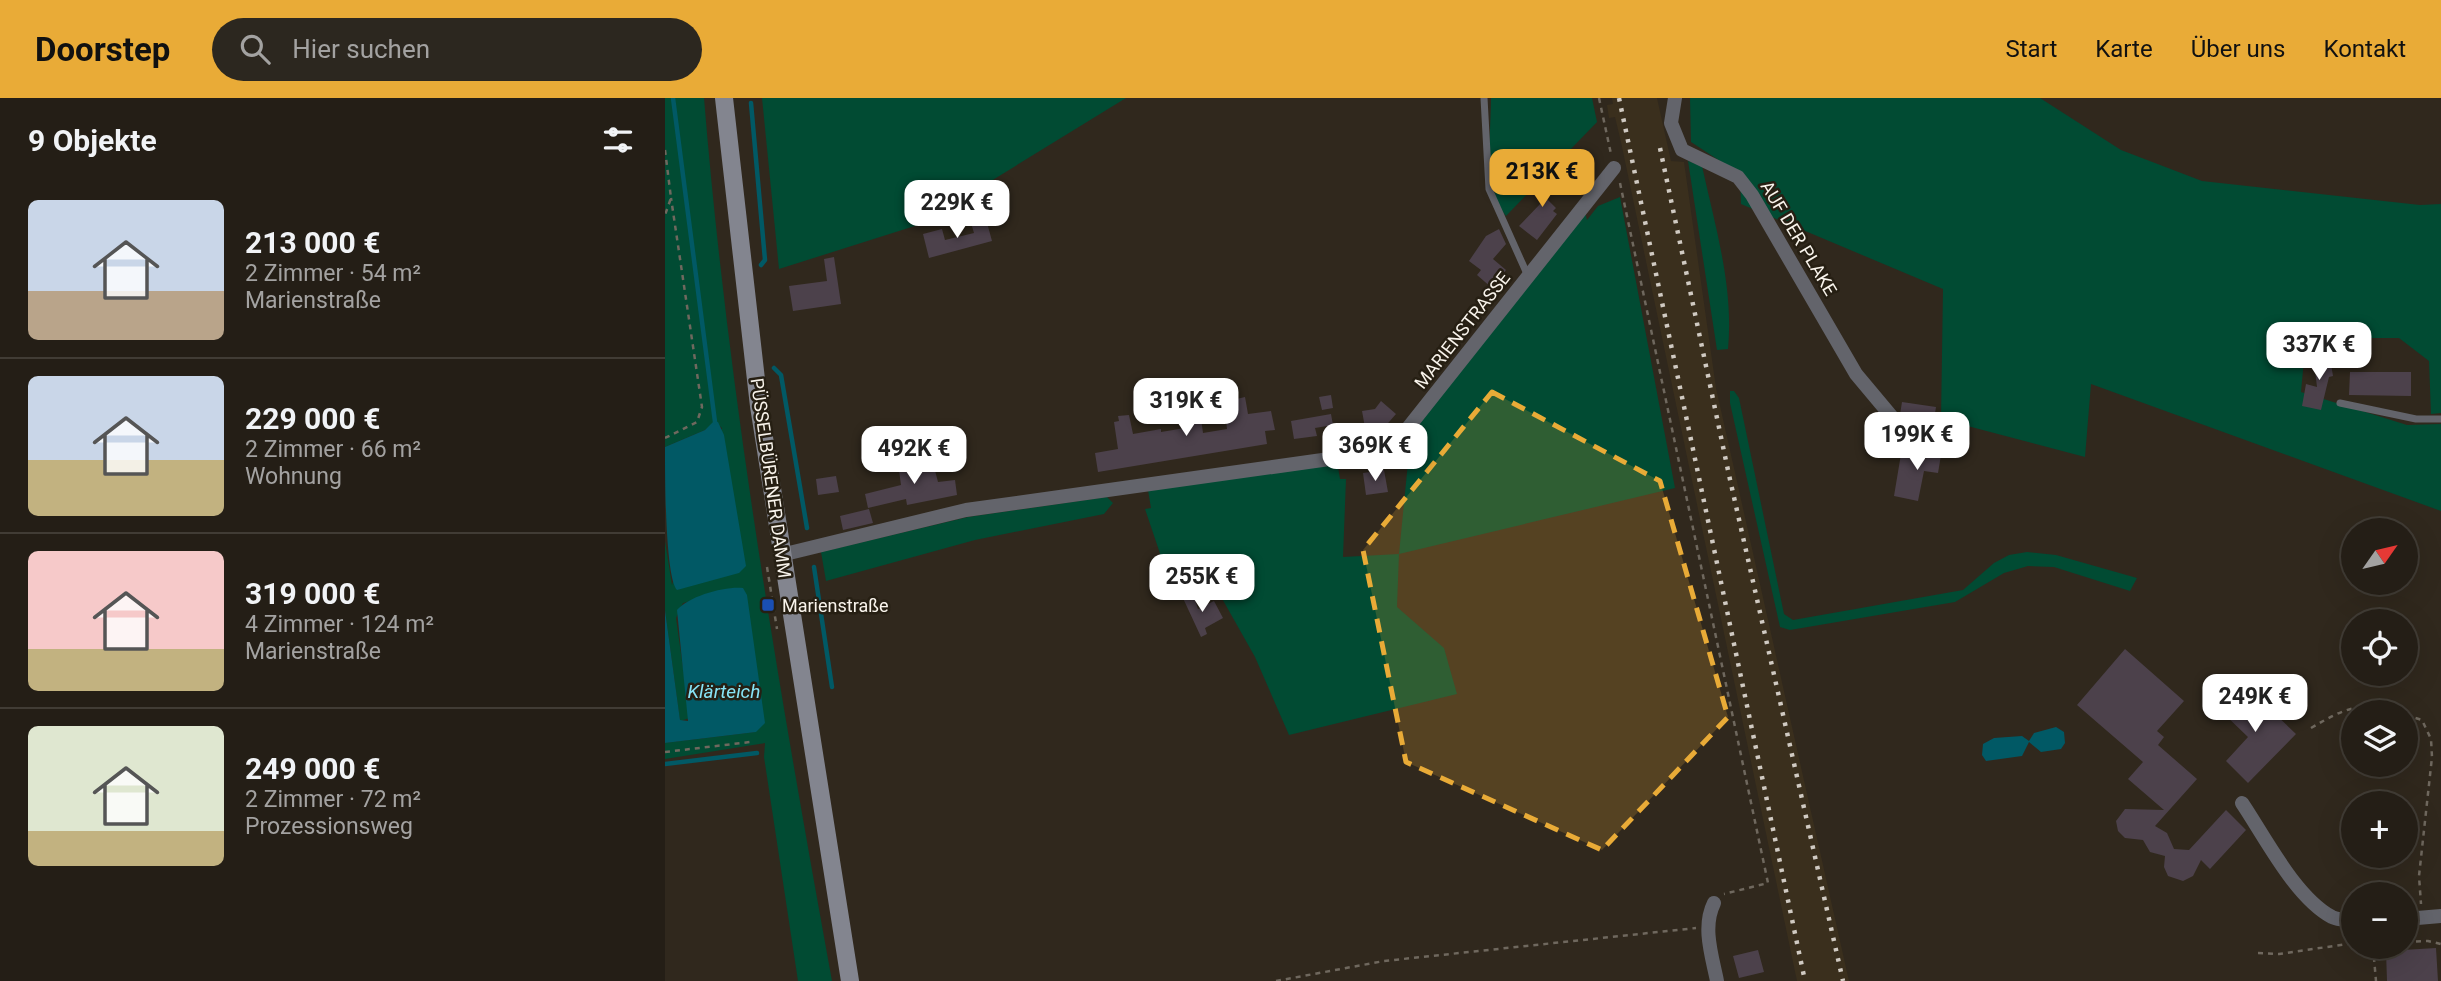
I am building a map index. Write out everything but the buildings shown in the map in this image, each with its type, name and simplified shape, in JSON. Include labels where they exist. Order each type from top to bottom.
[{"type":"main road","name":"PÜSSELBÜRENER DAMM","points":[[724,98],[759,406],[850,981]]},
{"type":"street","name":"AUF DER PLAKE","points":[[1675,98],[1671,123],[1682,150],[1738,177],[1857,374],[1892,417]]},
{"type":"street","name":"MARIENSTRASSE","points":[[781,555],[966,510],[1372,453],[1400,439],[1614,168]]},
{"type":"street","points":[[2242,803],[2289,874],[2310,899],[2334,918],[2341,919]]},
{"type":"street","points":[[1714,903],[1708,915],[1707,927],[1717,981]]},
{"type":"street","points":[[2418,918],[2441,916]]},
{"type":"lane","name":"MARIENSTRASSE","points":[[1485,98],[1489,189],[1529,277]]},
{"type":"lane","points":[[2340,403],[2416,419],[2441,419]]},
{"type":"path","points":[[1599,98],[1614,168],[1625,197],[1768,883],[1729,891],[1714,903]]},
{"type":"path","points":[[665,150],[702,407],[697,422],[665,438]]},
{"type":"path","points":[[665,215],[671,198]]},
{"type":"path","points":[[2311,728],[2341,711]]},
{"type":"path","points":[[2418,719],[2422,720],[2431,739],[2432,757],[2419,876],[2422,918]]},
{"type":"path","points":[[665,752],[750,742]]},
{"type":"path","points":[[1276,981],[1384,961],[1707,927]]},
{"type":"path","points":[[2418,941],[2428,940],[2441,944]]},
{"type":"path","points":[[2258,953],[2279,954],[2341,945]]},
{"type":"path","points":[[2374,959],[2376,981]]},
{"type":"highlighted area","points":[[1492,392],[1660,481],[1728,717],[1602,850],[1406,762],[1363,550]]},
{"type":"shaded area","points":[[1612,98],[1657,98],[1671,161],[1684,162],[1716,388],[1849,981],[1797,981],[1621,142],[1615,117],[1609,118],[1607,105],[1613,104]]},
{"type":"green space","points":[[665,98],[704,98],[727,320],[757,541],[832,981],[798,981],[764,757],[765,743],[665,759],[665,743],[755,732],[739,588],[683,603],[676,618],[690,718],[680,721],[665,610],[665,541],[672,585],[722,428],[715,422],[705,430],[665,447]]},
{"type":"green space","points":[[762,98],[1126,98],[921,224],[779,269]]},
{"type":"green space","points":[[1491,98],[1592,98],[1597,122],[1506,216],[1499,204],[1491,175]]},
{"type":"green space","points":[[1690,98],[2040,98],[2121,150],[2202,181],[2420,205],[2441,204],[2441,413],[2431,414],[2429,361],[2399,338],[2306,338],[2301,392],[2407,425],[2441,424],[2441,511],[2091,384],[2085,457],[1941,419],[1943,289],[1741,204],[1740,174],[1691,142]]},
{"type":"green space","points":[[1688,161],[1702,166],[1718,234],[1728,303],[1728,349],[1717,350]]},
{"type":"green space","points":[[1620,197],[1675,488],[1399,554],[1411,432],[1585,212],[1587,220],[1598,206]]},
{"type":"green space","points":[[1730,391],[1734,391],[1739,398],[1784,614],[1793,620],[1963,590],[1994,563],[2009,555],[2027,552],[2056,555],[2137,578],[2130,591],[2054,567],[2028,566],[2004,573],[1955,602],[1790,630],[1780,627],[1730,403]]},
{"type":"green space","points":[[1337,461],[1340,479],[1346,479],[1343,557],[1399,554],[1397,607],[1444,648],[1457,694],[1289,735],[1255,657],[1211,579],[1172,589],[1145,509],[1151,508],[1148,490]]},
{"type":"green space","points":[[1107,497],[1113,503],[1104,514],[975,540],[826,581],[821,552],[968,517]]},
{"type":"water","points":[[713,422],[718,422],[724,435],[746,566],[739,573],[677,590],[673,581],[668,546],[665,447],[705,430]]},
{"type":"water","name":"Klärteich","points":[[743,588],[747,595],[765,723],[756,732],[665,743],[665,610],[680,720],[688,721],[677,610],[690,600],[708,593]]},
{"type":"water","points":[[2056,727],[2064,732],[2065,743],[2061,749],[2041,752],[2029,742],[2022,756],[1986,761],[1982,755],[1983,744],[1994,738],[2022,736],[2029,741],[2034,733]]},
{"type":"waterway","points":[[673,98],[715,422]]},
{"type":"waterway","points":[[751,103],[765,260],[761,265]]},
{"type":"waterway","points":[[774,368],[781,375],[807,528]]},
{"type":"waterway","points":[[814,567],[832,687]]},
{"type":"waterway","points":[[665,764],[757,753]]},
{"type":"railway","points":[[1619,98],[1805,981]]},
{"type":"railway","points":[[1660,148],[1729,475],[1843,981]]},
{"type":"place","name":"Marienstraße","points":[[768,605]]}]
